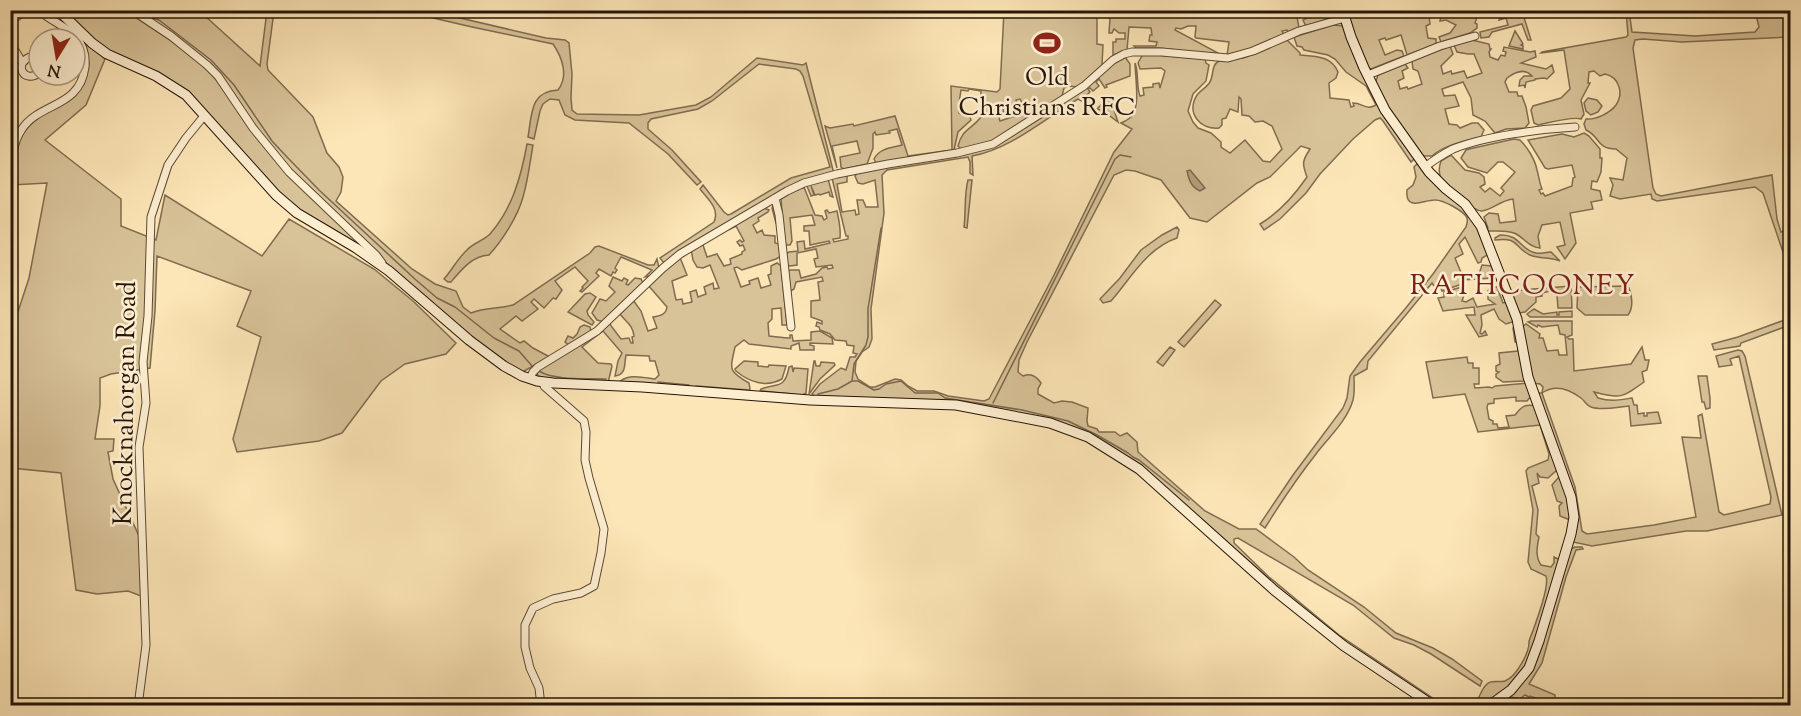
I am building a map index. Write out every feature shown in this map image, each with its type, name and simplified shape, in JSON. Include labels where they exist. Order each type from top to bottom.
[{"type":"street","points":[[10,22],[26,10]]},
{"type":"street","points":[[10,188],[13,151],[22,129],[28,121],[66,99],[75,91],[84,72],[86,59],[79,40],[39,10]]},
{"type":"street","points":[[58,10],[99,49],[156,76],[186,95],[288,206],[356,248],[400,279],[475,345],[504,366],[544,382],[810,400],[946,404],[1024,417],[1072,430],[1099,442],[1139,469],[1288,601],[1354,653],[1434,705]]},
{"type":"street","points":[[132,10],[171,36],[207,65],[222,82],[253,128],[289,172],[376,255],[381,265]]},
{"type":"street","points":[[530,378],[538,367],[597,331],[673,259],[804,183],[993,144],[1084,86],[1113,60],[1124,54],[1162,52],[1228,58],[1253,51],[1345,14],[1351,37],[1385,110],[1438,182],[1471,210],[1486,237],[1518,319],[1528,378],[1556,452],[1573,507],[1573,525],[1569,544],[1533,659],[1522,678],[1511,690],[1489,705]]},
{"type":"street","points":[[1368,75],[1440,46],[1475,36]]},
{"type":"street","points":[[10,42],[22,62],[21,69],[27,76]]},
{"type":"street","points":[[22,62],[27,59]]},
{"type":"street","name":"Knocknahorgan Road","points":[[138,705],[146,645],[139,447],[146,404],[143,362],[148,316],[152,217],[168,165],[204,116]]},
{"type":"street","points":[[1425,166],[1445,153],[1472,143],[1509,135],[1575,127]]},
{"type":"street","points":[[775,198],[779,215],[790,327]]},
{"type":"street","points":[[541,705],[539,688],[530,668],[525,647],[525,626],[533,608],[553,599],[581,593],[594,586],[604,529],[585,460],[584,421],[544,386],[544,382]]},
{"type":"shaded area","points":[[60,11],[126,11],[205,67],[225,90],[251,130],[374,256],[315,223],[277,194],[187,94],[107,52],[87,35],[87,27],[78,27]]},
{"type":"shaded area","points":[[138,11],[196,11],[204,15],[260,66],[267,11],[274,11],[268,70],[313,117],[327,153],[339,167],[343,177],[341,192],[336,201],[412,269],[435,284],[456,291],[463,307],[471,313],[513,305],[599,246],[648,265],[654,265],[657,259],[659,268],[651,276],[645,277],[652,270],[621,257],[615,273],[613,272],[611,276],[599,269],[596,273],[599,276],[582,292],[580,291],[582,287],[588,281],[575,267],[555,281],[562,290],[556,299],[553,298],[544,308],[534,299],[531,302],[538,309],[522,321],[516,316],[500,329],[520,343],[524,341],[550,357],[520,372],[505,365],[412,287],[310,192],[268,144],[229,87]]},
{"type":"shaded area","points":[[403,11],[430,11],[546,38],[565,40],[569,43],[572,110],[577,114],[639,115],[696,105],[711,97],[757,58],[803,65],[806,63],[833,170],[800,181],[664,263],[660,258],[714,222],[714,208],[700,189],[703,185],[728,215],[791,178],[830,167],[800,71],[759,64],[712,101],[698,109],[651,119],[648,129],[672,150],[701,182],[697,185],[668,154],[629,123],[575,120],[565,115],[559,100],[550,99],[543,104],[534,139],[528,137],[532,112],[537,99],[549,91],[558,90],[563,79],[563,67],[553,44]]},
{"type":"shaded area","points":[[1004,11],[1296,11],[1299,28],[1288,32],[1287,30],[1282,31],[1284,35],[1240,53],[1227,55],[1229,42],[1196,38],[1196,26],[1176,28],[1175,30],[1219,55],[1159,48],[1136,48],[1134,46],[1156,46],[1157,42],[1149,41],[1152,35],[1151,28],[1129,27],[1127,50],[1113,55],[1113,42],[1116,42],[1116,39],[1125,39],[1125,33],[1119,33],[1114,29],[1112,33],[1109,33],[1110,18],[1094,14],[1097,18],[1097,44],[1103,45],[1102,65],[1078,87],[1064,88],[1062,96],[1043,109],[1035,105],[1023,105],[1020,99],[1016,100],[1017,103],[1003,108],[1004,112],[998,114],[1000,121],[1027,112],[1037,112],[995,140],[961,149],[958,146],[964,133],[981,117],[981,91],[961,90],[959,113],[969,115],[971,120],[958,132],[954,150],[876,163],[874,159],[879,153],[902,145],[897,129],[889,131],[890,133],[876,135],[875,132],[873,148],[867,164],[844,169],[841,167],[840,157],[860,153],[857,141],[832,146],[837,168],[825,126],[830,128],[853,124],[854,126],[895,116],[908,156],[952,150],[951,86],[997,92],[1000,89]]},
{"type":"shaded area","points":[[1315,11],[1342,11],[1339,15],[1306,26],[1303,20],[1315,14]]},
{"type":"shaded area","points":[[1347,11],[1431,11],[1430,24],[1426,26],[1428,38],[1436,39],[1436,44],[1407,55],[1401,35],[1379,40],[1385,55],[1397,50],[1402,51],[1404,56],[1371,69],[1367,67],[1351,30]]},
{"type":"shaded area","points":[[1435,11],[1479,11],[1475,23],[1477,28],[1470,33],[1441,42],[1439,37],[1450,33],[1456,25],[1446,20],[1440,21],[1442,12],[1434,14]]},
{"type":"shaded area","points":[[1500,11],[1522,11],[1531,40],[1528,40],[1522,24],[1492,32],[1489,37],[1481,38],[1480,32],[1508,25],[1506,18],[1499,20],[1502,12]]},
{"type":"shaded area","points":[[1626,11],[1629,11],[1632,32],[1695,36],[1755,32],[1759,27],[1755,11],[1790,11],[1790,37],[1682,42],[1643,39],[1635,40],[1633,48],[1653,188],[1656,194],[1661,196],[1772,175],[1777,219],[1781,232],[1790,230],[1790,237],[1784,240],[1789,256],[1786,261],[1763,193],[1755,187],[1657,201],[1652,199],[1651,194],[1620,199],[1610,196],[1613,185],[1610,178],[1623,180],[1627,158],[1616,149],[1601,145],[1586,130],[1584,124],[1586,119],[1602,115],[1616,105],[1620,91],[1614,78],[1605,74],[1600,76],[1594,71],[1589,72],[1588,83],[1590,83],[1581,100],[1584,114],[1581,119],[1567,119],[1538,125],[1534,123],[1531,110],[1533,106],[1561,98],[1570,89],[1564,50],[1541,53],[1626,37],[1628,35]]},
{"type":"shaded area","points":[[1333,25],[1344,26],[1415,158],[1411,162],[1383,121],[1380,118],[1375,120],[1353,139],[1280,219],[1264,230],[1260,224],[1286,203],[1307,177],[1304,163],[1310,149],[1301,146],[1270,177],[1257,183],[1207,222],[1190,218],[1161,180],[1126,170],[1114,175],[1027,342],[1019,360],[1018,372],[1023,376],[1031,375],[1037,379],[1041,383],[1038,394],[1054,403],[1072,402],[1088,408],[1088,426],[1099,432],[1115,432],[1120,436],[1127,433],[1137,442],[1138,452],[1205,511],[1239,529],[1256,529],[1308,570],[1364,607],[1396,633],[1433,648],[1482,681],[1480,686],[1431,654],[1394,638],[1353,605],[1238,538],[1234,539],[1234,543],[1269,577],[1339,635],[1443,705],[1438,705],[1373,664],[1289,599],[1129,458],[1023,414],[815,397],[812,394],[820,384],[841,368],[846,370],[850,357],[855,357],[857,354],[853,353],[854,346],[847,345],[846,341],[835,340],[830,334],[820,330],[816,326],[817,322],[822,324],[822,321],[811,317],[811,301],[820,300],[818,282],[823,281],[822,277],[796,282],[794,289],[789,292],[787,273],[790,270],[799,270],[801,278],[816,274],[822,268],[833,268],[832,265],[816,267],[814,259],[818,258],[816,249],[797,253],[797,265],[786,265],[785,255],[798,251],[797,242],[804,241],[805,249],[830,243],[829,241],[810,245],[809,231],[804,231],[804,226],[815,225],[812,215],[790,218],[792,241],[790,245],[784,245],[781,197],[804,187],[815,215],[822,216],[824,220],[827,218],[825,211],[829,213],[837,211],[840,238],[833,239],[834,242],[848,239],[832,178],[847,175],[847,182],[837,184],[842,212],[855,210],[856,215],[859,214],[857,200],[863,200],[866,207],[878,207],[875,180],[863,184],[858,183],[855,176],[857,173],[878,167],[964,155],[994,147],[1054,110],[1116,61],[1125,57],[1130,64],[1130,76],[1106,85],[1105,88],[1099,79],[1096,82],[1099,86],[1093,91],[1088,89],[1090,92],[1084,98],[1087,104],[1078,99],[1014,140],[972,156],[973,175],[970,173],[968,157],[887,170],[882,175],[884,213],[871,309],[872,339],[869,347],[856,361],[855,372],[858,379],[870,387],[895,379],[901,380],[917,391],[934,391],[948,396],[984,401],[989,399],[1054,275],[1114,152],[1132,129],[1121,123],[1131,117],[1135,109],[1137,96],[1135,63],[1140,96],[1144,95],[1143,88],[1153,87],[1153,84],[1159,83],[1160,88],[1165,71],[1161,68],[1140,69],[1138,63],[1143,54],[1205,59],[1209,65],[1206,81],[1193,94],[1188,111],[1193,122],[1198,128],[1211,133],[1221,142],[1221,147],[1230,153],[1245,140],[1263,161],[1270,162],[1282,149],[1272,126],[1263,121],[1255,122],[1249,116],[1242,115],[1239,97],[1238,112],[1230,109],[1226,118],[1222,119],[1222,125],[1219,128],[1206,126],[1194,114],[1193,108],[1197,95],[1210,82],[1215,65],[1219,61],[1243,58],[1287,40],[1300,55],[1322,58],[1335,66],[1338,72],[1336,78],[1329,83],[1330,98],[1349,100],[1351,107],[1354,106],[1353,103],[1373,107],[1376,105],[1366,86],[1346,72],[1335,59],[1297,46],[1294,37]]},
{"type":"shaded area","points":[[1515,31],[1523,44],[1521,45],[1523,49],[1509,46]]},
{"type":"shaded area","points":[[1472,40],[1489,44],[1490,57],[1498,60],[1501,55],[1505,56],[1504,47],[1535,51],[1536,57],[1521,63],[1546,69],[1552,65],[1554,72],[1547,79],[1526,82],[1525,88],[1524,85],[1519,86],[1520,80],[1524,76],[1532,76],[1526,72],[1513,74],[1507,78],[1505,82],[1509,92],[1517,92],[1518,96],[1522,96],[1529,123],[1525,128],[1506,129],[1495,133],[1485,121],[1473,115],[1471,98],[1463,82],[1442,89],[1444,96],[1455,95],[1459,106],[1445,109],[1449,124],[1460,128],[1478,123],[1484,130],[1481,137],[1449,146],[1432,156],[1423,156],[1387,106],[1376,84],[1378,75],[1405,64],[1408,68],[1402,71],[1404,78],[1398,81],[1400,89],[1422,84],[1418,71],[1413,69],[1412,61],[1450,46],[1453,54],[1441,66],[1443,74],[1451,71],[1452,74],[1464,71],[1467,78],[1482,73],[1474,54],[1457,52],[1454,45]]},
{"type":"shaded area","points":[[87,42],[105,59],[86,105],[45,140],[121,199],[121,226],[156,240],[165,195],[262,256],[289,219],[374,269],[413,301],[456,343],[446,354],[405,364],[381,381],[342,433],[319,441],[237,452],[233,439],[261,337],[237,326],[251,291],[157,256],[150,368],[100,378],[100,406],[95,439],[114,439],[113,451],[108,452],[113,479],[144,547],[141,596],[128,591],[97,594],[76,590],[61,473],[11,468],[11,333],[29,278],[47,183],[11,185],[11,131],[72,97],[77,87],[87,87],[89,64]]},
{"type":"shaded area","points":[[1110,98],[1118,122],[1097,109]]},
{"type":"shaded area","points":[[1588,98],[1597,100],[1602,106],[1598,112],[1591,115],[1586,111],[1584,103]]},
{"type":"shaded area","points":[[1584,133],[1600,149],[1601,172],[1597,182],[1592,181],[1591,189],[1600,191],[1602,200],[1591,202],[1593,209],[1570,213],[1576,243],[1565,259],[1557,247],[1565,245],[1560,222],[1542,225],[1538,236],[1540,248],[1532,246],[1514,233],[1489,231],[1484,217],[1489,213],[1498,214],[1500,223],[1516,221],[1513,199],[1482,211],[1451,191],[1440,176],[1441,161],[1451,155],[1465,170],[1479,173],[1484,177],[1485,184],[1480,187],[1485,192],[1490,188],[1500,196],[1504,191],[1501,188],[1515,172],[1503,162],[1498,162],[1487,173],[1468,167],[1461,158],[1469,149],[1514,139],[1520,140],[1534,162],[1542,189],[1539,190],[1545,196],[1572,186],[1575,177],[1572,165],[1545,168],[1528,140],[1562,134],[1574,137]]},
{"type":"shaded area","points":[[527,144],[533,145],[526,184],[521,204],[509,228],[489,255],[472,261],[451,282],[448,282],[444,279],[461,257],[469,248],[490,234],[504,214],[522,168]]},
{"type":"shaded area","points":[[1418,163],[1473,217],[1489,254],[1478,263],[1465,237],[1459,244],[1463,254],[1455,258],[1463,277],[1478,277],[1482,265],[1492,266],[1496,276],[1461,280],[1462,284],[1442,291],[1440,285],[1434,286],[1432,283],[1368,361],[1367,369],[1354,376],[1354,397],[1347,415],[1283,499],[1265,528],[1260,524],[1343,408],[1350,376],[1433,274],[1466,227],[1465,215],[1447,203],[1438,200],[1416,203],[1409,201],[1407,190],[1413,185],[1416,177],[1414,167]]},
{"type":"shaded area","points":[[1190,170],[1205,188],[1200,191],[1192,185],[1187,171]]},
{"type":"shaded area","points":[[828,179],[833,197],[829,192],[815,195],[811,186],[814,195],[811,196],[807,186],[810,183]]},
{"type":"shaded area","points":[[968,180],[972,180],[967,228],[964,227]]},
{"type":"shaded area","points":[[774,204],[777,214],[781,256],[742,270],[734,268],[741,287],[758,278],[761,288],[771,285],[768,275],[771,274],[771,266],[777,263],[781,266],[787,325],[782,325],[781,308],[772,309],[772,319],[768,323],[769,336],[790,338],[792,335],[793,341],[811,340],[811,332],[820,331],[832,338],[833,344],[810,343],[814,346],[814,350],[800,350],[799,343],[791,346],[791,349],[749,344],[744,340],[735,347],[732,369],[737,376],[749,383],[748,394],[617,384],[625,378],[655,379],[659,375],[655,361],[650,361],[649,356],[626,355],[622,373],[615,376],[622,353],[603,331],[582,347],[598,363],[611,364],[608,383],[550,380],[538,376],[537,372],[541,368],[586,342],[609,323],[621,339],[629,338],[633,343],[632,329],[620,314],[633,300],[641,311],[648,331],[657,328],[653,317],[660,316],[667,307],[648,285],[678,258],[687,275],[672,281],[676,300],[682,299],[683,304],[692,302],[690,292],[696,290],[698,297],[706,294],[704,287],[713,283],[714,289],[719,288],[710,265],[703,268],[697,267],[691,249],[702,242],[707,257],[717,254],[724,266],[731,264],[730,259],[742,254],[745,250],[743,245],[740,246],[737,242],[744,241],[736,226],[730,229],[732,225],[764,208],[769,210],[768,212],[758,218],[759,221],[753,225],[757,233],[762,230],[764,235],[775,236],[775,243],[779,244],[777,224],[772,208]]},
{"type":"shaded area","points":[[1177,227],[1179,230],[1177,238],[1148,256],[1111,301],[1103,303],[1100,299],[1120,278],[1141,250]]},
{"type":"shaded area","points":[[1500,235],[1516,239],[1531,251],[1551,252],[1560,261],[1530,255],[1513,241],[1495,240]]},
{"type":"shaded area","points":[[613,277],[622,281],[624,278],[628,280],[626,284],[628,285],[635,278],[641,279],[643,283],[604,322],[597,320],[592,313],[600,299],[606,301],[615,292],[609,286]]},
{"type":"shaded area","points":[[1571,286],[1572,308],[1558,308],[1557,295],[1554,290],[1542,293],[1542,296],[1536,297],[1536,302],[1525,312],[1518,313],[1509,291]]},
{"type":"shaded area","points":[[1628,286],[1632,301],[1628,315],[1585,315],[1577,308],[1578,287]]},
{"type":"shaded area","points":[[1462,287],[1465,292],[1462,301],[1466,302],[1473,298],[1477,307],[1495,304],[1488,299],[1488,291],[1497,287],[1503,303],[1508,302],[1515,321],[1506,324],[1499,319],[1494,309],[1481,315],[1480,333],[1485,331],[1487,335],[1479,337],[1466,315],[1475,315],[1474,307],[1443,311],[1438,298],[1444,297],[1444,292]]},
{"type":"shaded area","points":[[590,293],[596,297],[587,311],[594,322],[592,325],[568,312],[585,294]]},
{"type":"shaded area","points":[[1215,300],[1221,305],[1184,347],[1178,342]]},
{"type":"shaded area","points":[[1534,309],[1543,314],[1557,312],[1557,315],[1559,312],[1572,311],[1572,317],[1530,317],[1527,314]]},
{"type":"shaded area","points":[[1790,318],[1790,325],[1741,343],[1740,346],[1714,350],[1712,344]]},
{"type":"shaded area","points":[[1572,321],[1572,335],[1567,337],[1573,339],[1574,371],[1631,364],[1642,347],[1645,360],[1649,360],[1647,370],[1642,372],[1644,382],[1620,396],[1594,392],[1598,398],[1607,400],[1632,398],[1634,405],[1637,405],[1638,414],[1644,413],[1644,416],[1647,416],[1647,413],[1658,412],[1661,423],[1631,426],[1629,406],[1605,409],[1591,407],[1576,395],[1557,388],[1542,393],[1543,387],[1540,384],[1532,383],[1522,327],[1526,324],[1540,334],[1539,338],[1543,338],[1547,351],[1558,350],[1559,355],[1567,355],[1565,335],[1560,334],[1558,325],[1542,327],[1538,325],[1537,327],[1528,322]]},
{"type":"shaded area","points":[[584,325],[590,327],[591,331],[570,346],[565,342],[568,336],[573,338]]},
{"type":"shaded area","points":[[1514,327],[1518,332],[1525,378],[1524,381],[1503,382],[1496,377],[1499,372],[1496,371],[1496,366],[1500,364],[1499,353],[1518,351]]},
{"type":"shaded area","points":[[1170,347],[1175,350],[1163,366],[1157,362]]},
{"type":"shaded area","points":[[1742,351],[1782,515],[1707,531],[1686,531],[1592,546],[1573,542],[1576,529],[1538,393],[1542,393],[1575,487],[1582,531],[1587,534],[1696,517],[1682,437],[1701,438],[1698,416],[1702,414],[1719,512],[1724,515],[1770,504],[1771,497],[1739,356],[1730,359],[1732,365],[1719,367],[1716,356]]},
{"type":"shaded area","points":[[1467,357],[1468,363],[1473,363],[1473,368],[1479,368],[1479,384],[1474,384],[1475,388],[1528,383],[1532,395],[1527,401],[1516,401],[1516,397],[1494,399],[1494,403],[1488,404],[1487,407],[1489,419],[1493,421],[1493,424],[1497,424],[1498,428],[1509,427],[1506,416],[1515,415],[1524,406],[1536,406],[1557,470],[1548,478],[1540,477],[1537,473],[1539,483],[1532,486],[1538,510],[1536,534],[1539,537],[1537,551],[1539,562],[1541,565],[1551,567],[1554,557],[1560,560],[1526,668],[1503,693],[1485,705],[1475,705],[1485,686],[1491,682],[1509,679],[1522,664],[1544,598],[1546,576],[1531,569],[1528,562],[1533,510],[1526,471],[1548,460],[1549,454],[1540,425],[1478,432],[1465,394],[1433,398],[1426,362]]},
{"type":"shaded area","points":[[744,361],[758,362],[758,366],[786,366],[782,379],[764,383],[752,381],[736,371],[735,369]]},
{"type":"shaded area","points":[[814,361],[816,366],[820,366],[821,362],[835,365],[820,379],[809,394]]},
{"type":"shaded area","points":[[792,366],[793,372],[794,368],[808,369],[806,393],[801,396],[760,391],[783,382],[789,367]]},
{"type":"shaded area","points":[[1698,376],[1707,376],[1710,408],[1706,409],[1702,402]]},
{"type":"shaded area","points":[[1558,478],[1563,479],[1566,487],[1570,520],[1560,516],[1559,506],[1562,503],[1557,501],[1552,485]]},
{"type":"shaded area","points":[[1575,547],[1583,549],[1576,550],[1542,663],[1529,684],[1555,695],[1555,701],[1552,705],[1538,705],[1541,700],[1530,696],[1525,695],[1520,699],[1511,697],[1509,694],[1527,675],[1571,549]]},
{"type":"waterway","points":[[121,10],[137,18]]},
{"type":"waterway","points":[[148,17],[159,20],[211,60],[234,85],[272,141],[319,190],[416,280],[437,298],[455,307],[494,338],[519,351],[532,366]]},
{"type":"waterway","points":[[993,403],[1115,159],[1120,155],[1131,157]]},
{"type":"waterway","points":[[852,381],[854,364],[866,345],[868,337],[868,309],[881,228]]},
{"type":"waterway","points":[[539,371],[562,378],[606,379]]},
{"type":"waterway","points":[[818,394],[838,389],[852,381],[858,381],[874,390],[886,384],[901,381],[915,393],[938,393],[945,398],[1022,410],[1068,421],[1139,460],[1189,500]]},
{"type":"waterway","points":[[658,382],[689,385]]},
{"type":"waterway","points":[[696,386],[748,390]]},
{"type":"waterway","points":[[761,391],[793,394]]},
{"type":"place","name":"Old Christians RFC","points":[[1047,43]]},
{"type":"district","name":"RATHCOONEY","points":[[1523,284]]}]
